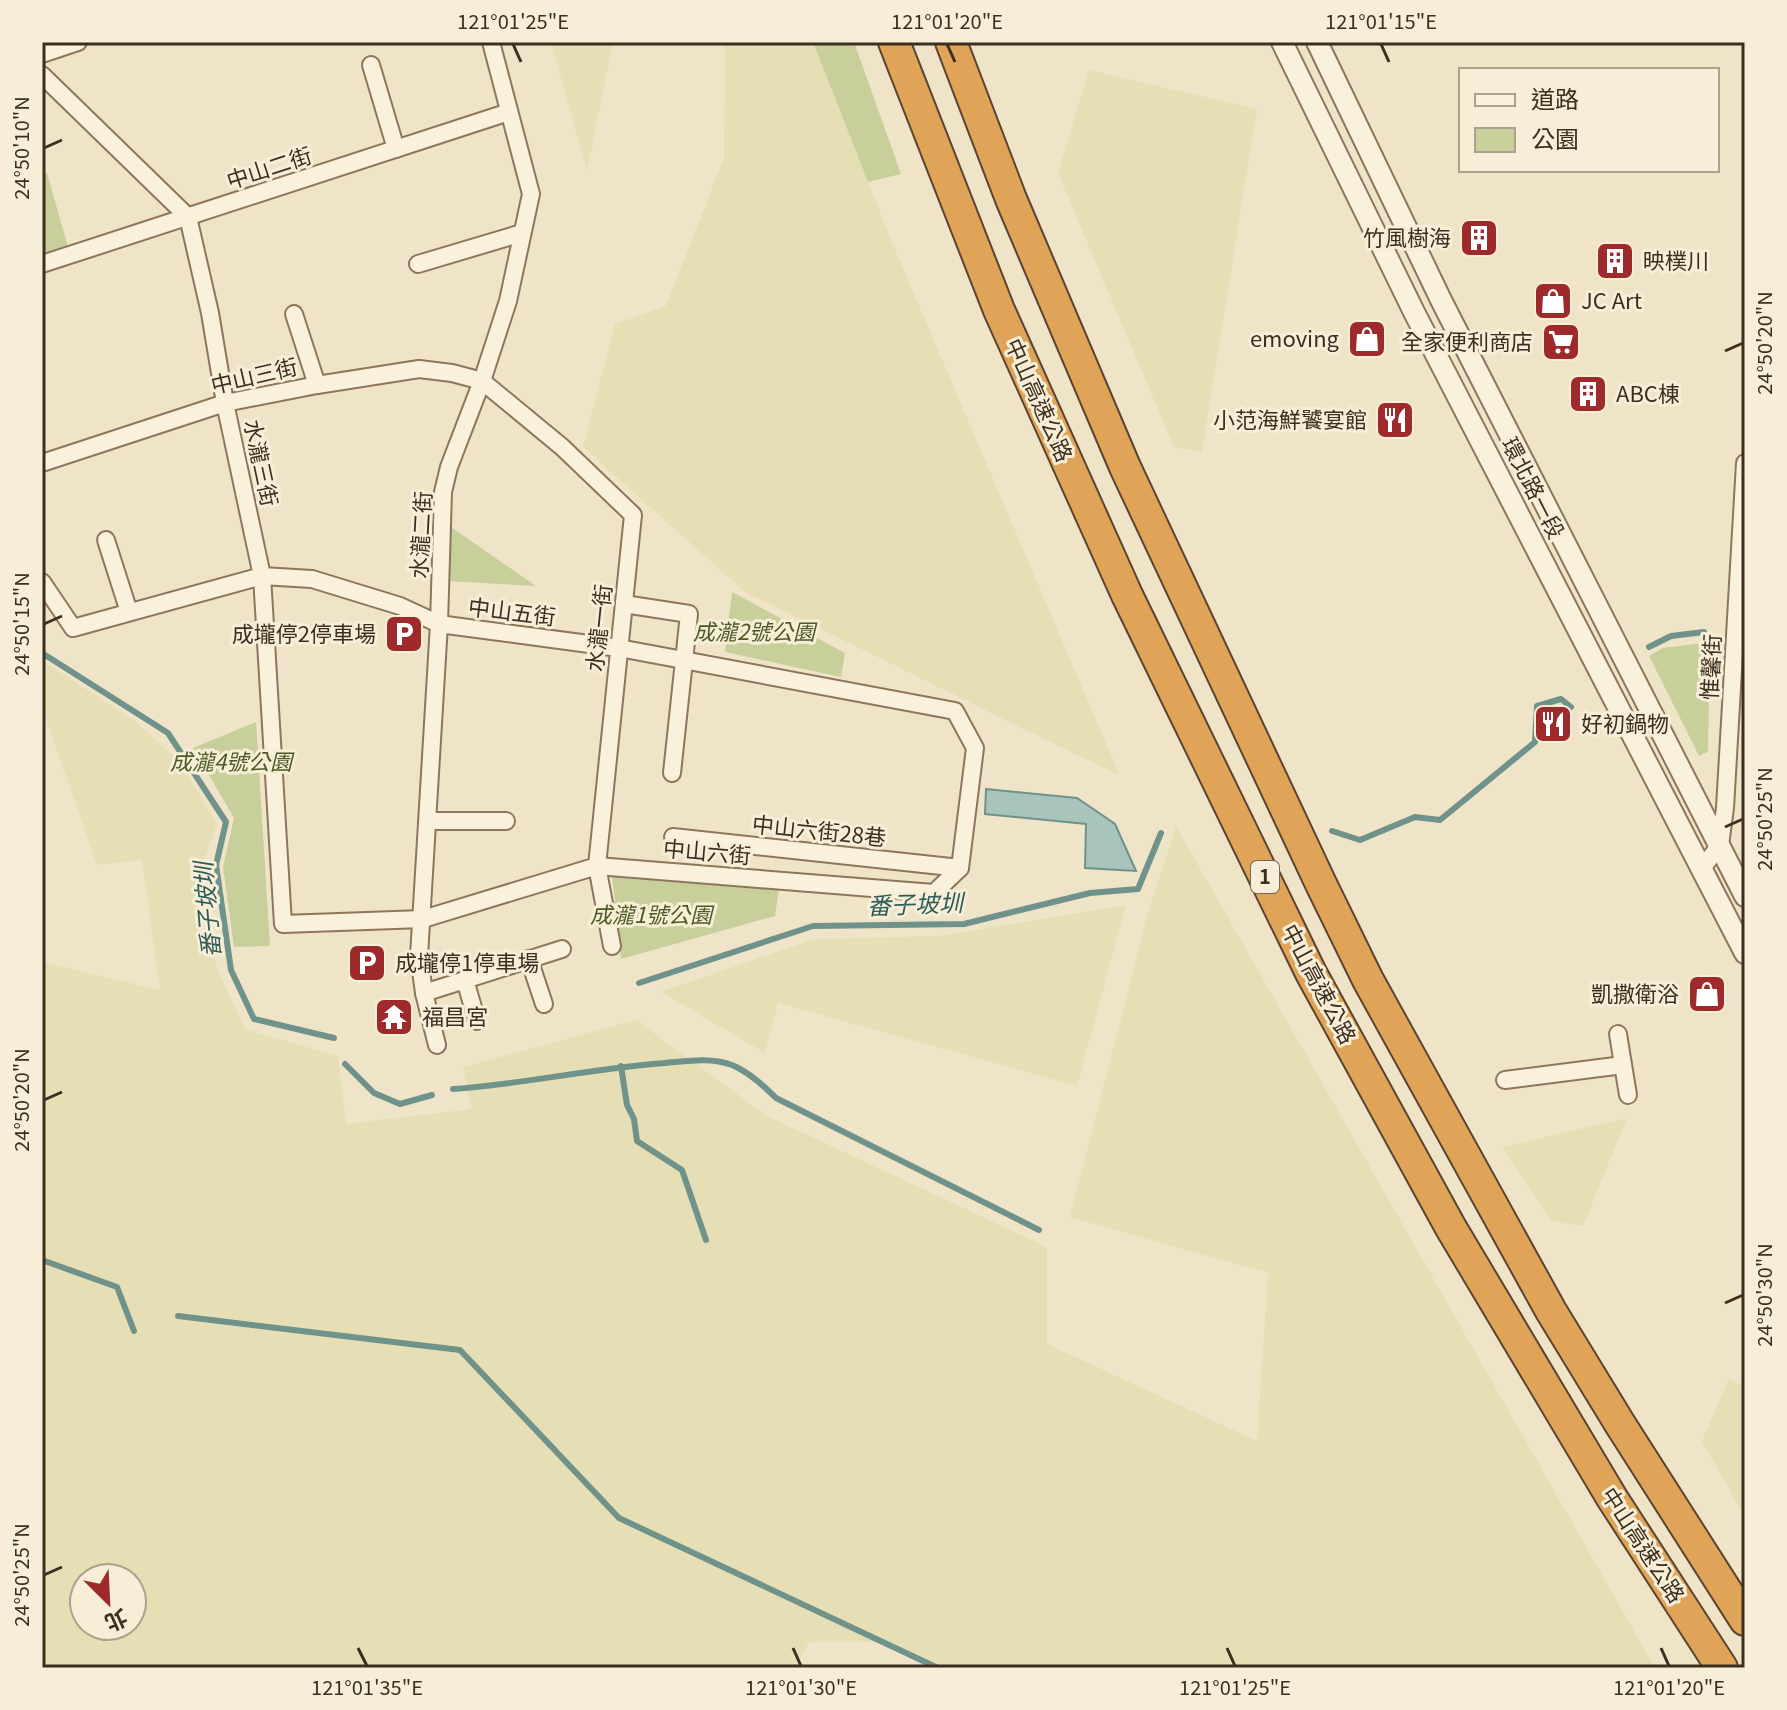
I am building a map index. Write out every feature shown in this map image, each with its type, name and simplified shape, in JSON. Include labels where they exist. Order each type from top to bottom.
[{"type":"highway","name":"中山高速公路","points":[[894,42],[1005,324],[1127,595],[1311,973],[1451,1228],[1612,1498],[1722,1668]]},
{"type":"highway","name":"中山高速公路","points":[[951,42],[1011,199],[1125,467],[1368,980],[1551,1311],[1745,1620]]},
{"type":"street","points":[[42,54],[78,42]]},
{"type":"street","name":"水瀧二街","points":[[437,1045],[424,993],[419,956],[439,624],[443,492],[508,301],[531,194],[491,42]]},
{"type":"street","name":"環北路一段","points":[[1282,42],[1414,312],[1745,953]]},
{"type":"street","name":"環北路一段","points":[[1317,42],[1441,300],[1745,896]]},
{"type":"street","points":[[371,65],[396,149]]},
{"type":"street","points":[[42,75],[188,217]]},
{"type":"street","name":"中山二街","points":[[42,264],[509,112]]},
{"type":"street","name":"水瀧三街","points":[[188,217],[262,576],[283,924]]},
{"type":"street","points":[[418,264],[522,233]]},
{"type":"street","points":[[294,314],[317,385]]},
{"type":"street","name":"中山三街","points":[[42,463],[225,403],[317,385],[419,369],[482,381]]},
{"type":"street","name":"水瀧一街","points":[[482,381],[562,447],[633,515],[597,866],[612,946]]},
{"type":"street","name":"惟馨街","points":[[1720,845],[1725,808],[1745,463]]},
{"type":"street","points":[[106,540],[129,612]]},
{"type":"street","name":"中山五街","points":[[42,582],[73,628],[262,576],[312,579],[400,606],[439,624],[619,648],[955,711],[975,748],[960,868]]},
{"type":"street","points":[[624,604],[689,614],[672,773]]},
{"type":"street","points":[[428,821],[506,821]]},
{"type":"street","name":"中山六街28巷","points":[[673,837],[960,868]]},
{"type":"street","points":[[1703,867],[1720,845]]},
{"type":"street","name":"中山六街","points":[[283,924],[423,919],[597,866],[934,893],[960,868]]},
{"type":"street","points":[[424,993],[562,949]]},
{"type":"street","points":[[529,959],[544,1004]]},
{"type":"street","points":[[465,980],[477,1021]]},
{"type":"street","points":[[1618,1034],[1628,1095]]},
{"type":"street","points":[[1505,1080],[1623,1065]]},
{"type":"shaded area","points":[[551,42],[613,42],[587,171]]},
{"type":"shaded area","points":[[700,42],[813,42],[891,240],[1120,776],[745,592],[583,447],[615,324],[666,306],[724,158],[725,46]]},
{"type":"shaded area","points":[[1089,70],[1257,109],[1202,452],[1174,447],[1058,173]]},
{"type":"shaded area","points":[[42,661],[134,720],[179,761],[217,824],[201,868],[216,966],[245,1029],[338,1056],[346,1124],[472,1109],[463,1067],[636,1020],[767,1116],[1047,1247],[1047,1344],[1257,1441],[1268,1273],[1070,1217],[1147,917],[1176,826],[1655,1668],[940,1668],[878,1642],[809,1642],[795,1668],[42,1668],[42,962],[160,990],[142,860],[97,865],[42,707]]},
{"type":"shaded area","points":[[1126,905],[1077,1086],[778,1003],[765,1053],[661,992],[814,939],[939,936]]},
{"type":"shaded area","points":[[1627,1118],[1583,1226],[1551,1221],[1502,1147]]},
{"type":"shaded area","points":[[1729,1379],[1745,1386],[1745,1517],[1702,1441]]},
{"type":"green space","points":[[813,42],[854,42],[901,174],[868,182]]},
{"type":"green space","points":[[47,173],[70,254],[42,263],[42,175]]},
{"type":"green space","points":[[448,525],[536,586],[447,581]]},
{"type":"green space","name":"成瀧2號公園","points":[[732,592],[845,653],[841,677],[725,652]]},
{"type":"green space","points":[[1710,642],[1708,752],[1699,756],[1649,656],[1663,648]]},
{"type":"green space","name":"成瀧4號公園","points":[[256,722],[270,946],[234,947],[223,867],[234,818],[193,748]]},
{"type":"green space","name":"成瀧1號公園","points":[[612,875],[779,889],[775,916],[621,959]]},
{"type":"water","points":[[986,789],[1077,798],[1115,824],[1136,871],[1085,868],[1086,824],[985,814]]},
{"type":"waterway","points":[[1649,647],[1671,636],[1704,632]]},
{"type":"waterway","name":"番子坡圳","points":[[42,653],[168,733],[226,822],[216,865],[231,970],[254,1019],[334,1038]]},
{"type":"waterway","name":"番子坡圳","points":[[1332,831],[1360,840],[1415,817],[1440,820],[1535,742],[1537,706],[1561,699],[1571,707]]},
{"type":"waterway","name":"番子坡圳","points":[[639,983],[813,926],[964,924],[1090,893],[1138,889],[1161,833]]},
{"type":"waterway","points":[[453,1089],[638,1065],[699,1060],[724,1063],[750,1075],[776,1098],[1039,1230]]},
{"type":"waterway","points":[[345,1064],[374,1093],[400,1104],[432,1095]]},
{"type":"waterway","points":[[621,1066],[637,1141],[682,1170],[706,1240]]},
{"type":"waterway","points":[[42,1260],[117,1287],[134,1331]]},
{"type":"waterway","points":[[178,1316],[460,1350],[619,1518],[938,1668]]},
{"type":"place","name":"竹風樹海","points":[[1479,238]]},
{"type":"place","name":"映樸川","points":[[1615,261]]},
{"type":"place","name":"JC Art","points":[[1553,301]]},
{"type":"place","name":"emoving","points":[[1367,339]]},
{"type":"place","name":"全家便利商店","points":[[1561,342]]},
{"type":"place","name":"ABC棟","points":[[1588,394]]},
{"type":"place","name":"小范海鮮饕宴館","points":[[1395,420]]},
{"type":"place","name":"成壠停2停車場","points":[[404,634]]},
{"type":"place","name":"好初鍋物","points":[[1553,724]]},
{"type":"place","name":"成壠停1停車場","points":[[367,963]]},
{"type":"place","name":"凱撒衛浴","points":[[1707,994]]},
{"type":"place","name":"福昌宮","points":[[394,1017]]}]
